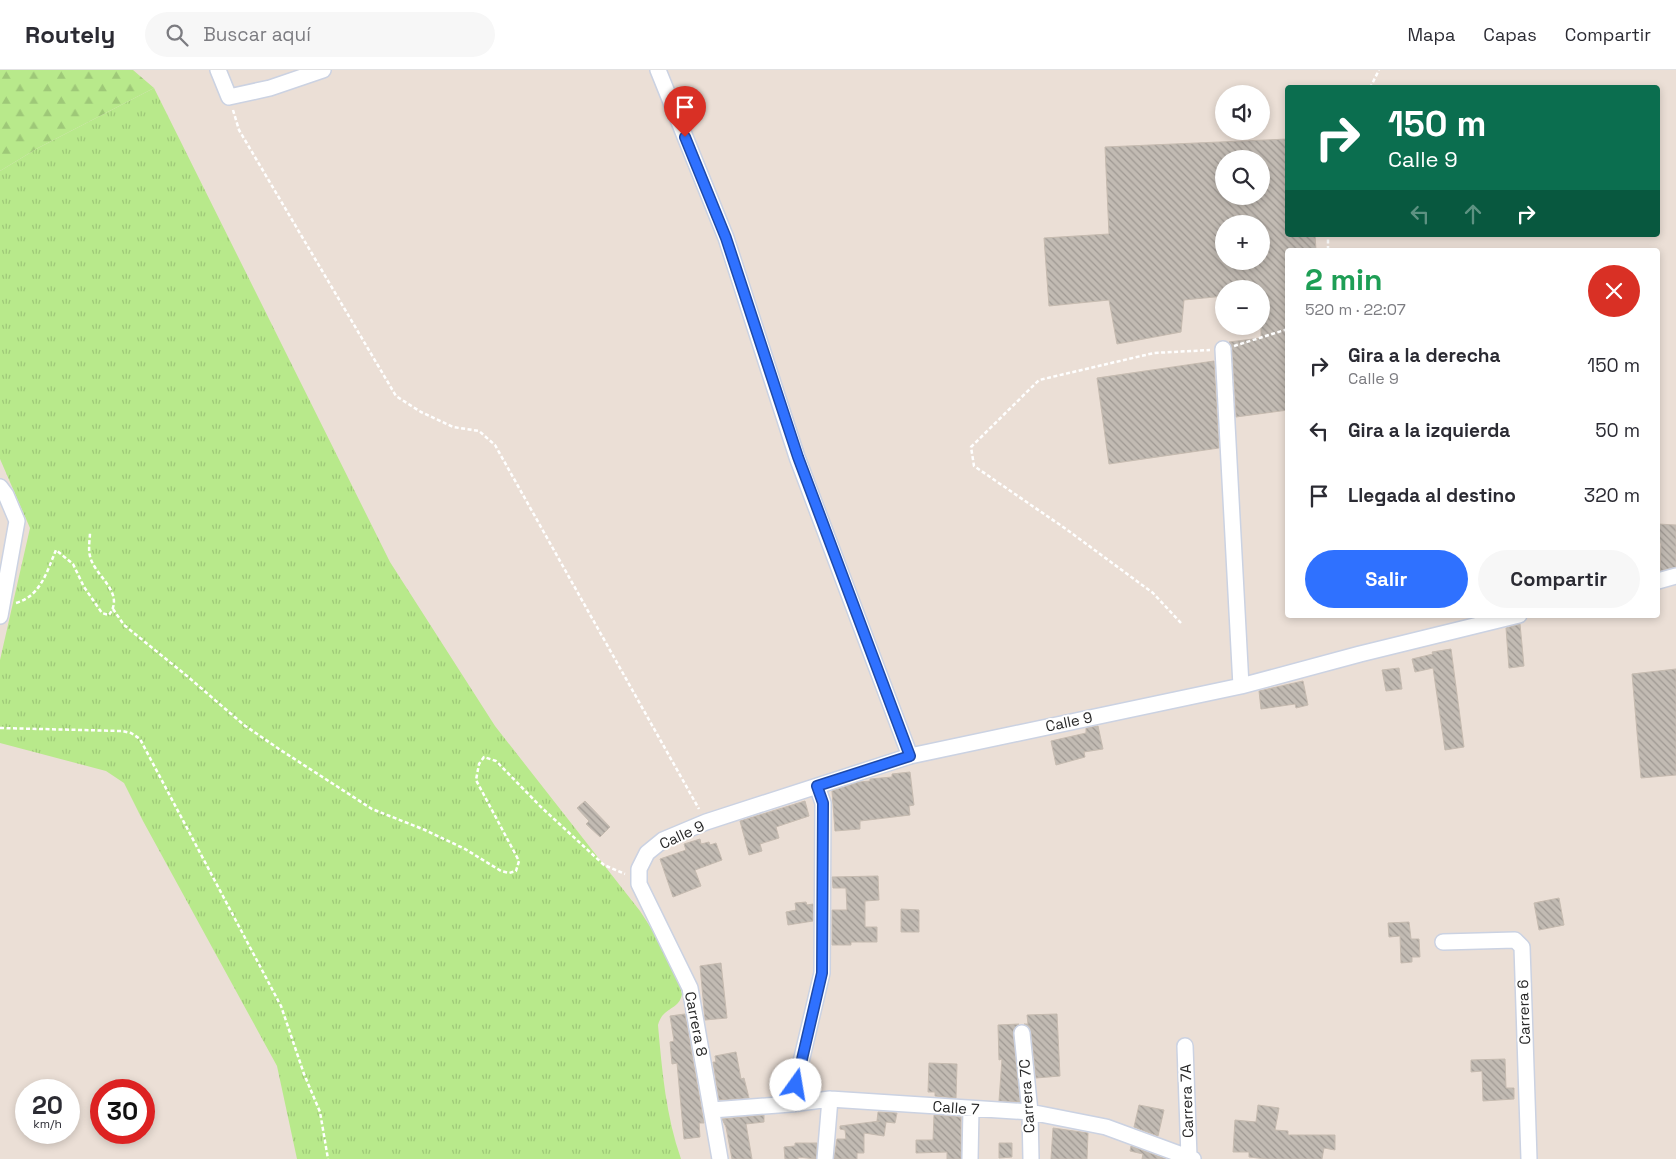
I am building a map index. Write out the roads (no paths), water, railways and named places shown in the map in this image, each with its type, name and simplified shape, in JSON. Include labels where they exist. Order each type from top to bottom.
[{"type":"street","points":[[218,70],[229,97],[270,88],[323,70]]},
{"type":"street","points":[[658,70],[726,238],[798,457],[910,756]]},
{"type":"street","points":[[1223,349],[1241,686]]},
{"type":"street","points":[[0,487],[6,495],[17,521],[1,611]]},
{"type":"street","points":[[1660,580],[1676,576]]},
{"type":"street","name":"Calle 9","points":[[639,877],[647,853],[663,840],[706,822],[910,756],[1241,686],[1360,654],[1507,618]]},
{"type":"street","points":[[791,1104],[822,973],[823,803],[817,786]]},
{"type":"street","name":"Carrera 8","points":[[639,877],[690,988],[720,1159]]},
{"type":"street","name":"Carrera 6","points":[[1443,942],[1515,940],[1522,947],[1529,1159]]},
{"type":"street","name":"Carrera 7C","points":[[1022,1033],[1030,1112],[1031,1159]]},
{"type":"street","name":"Carrera 7A","points":[[1185,1046],[1191,1158]]},
{"type":"street","points":[[825,1159],[830,1099]]},
{"type":"street","name":"Calle 7","points":[[712,1110],[830,1099],[1030,1112],[1106,1126],[1191,1158]]},
{"type":"street","points":[[970,1159],[971,1109]]}]
